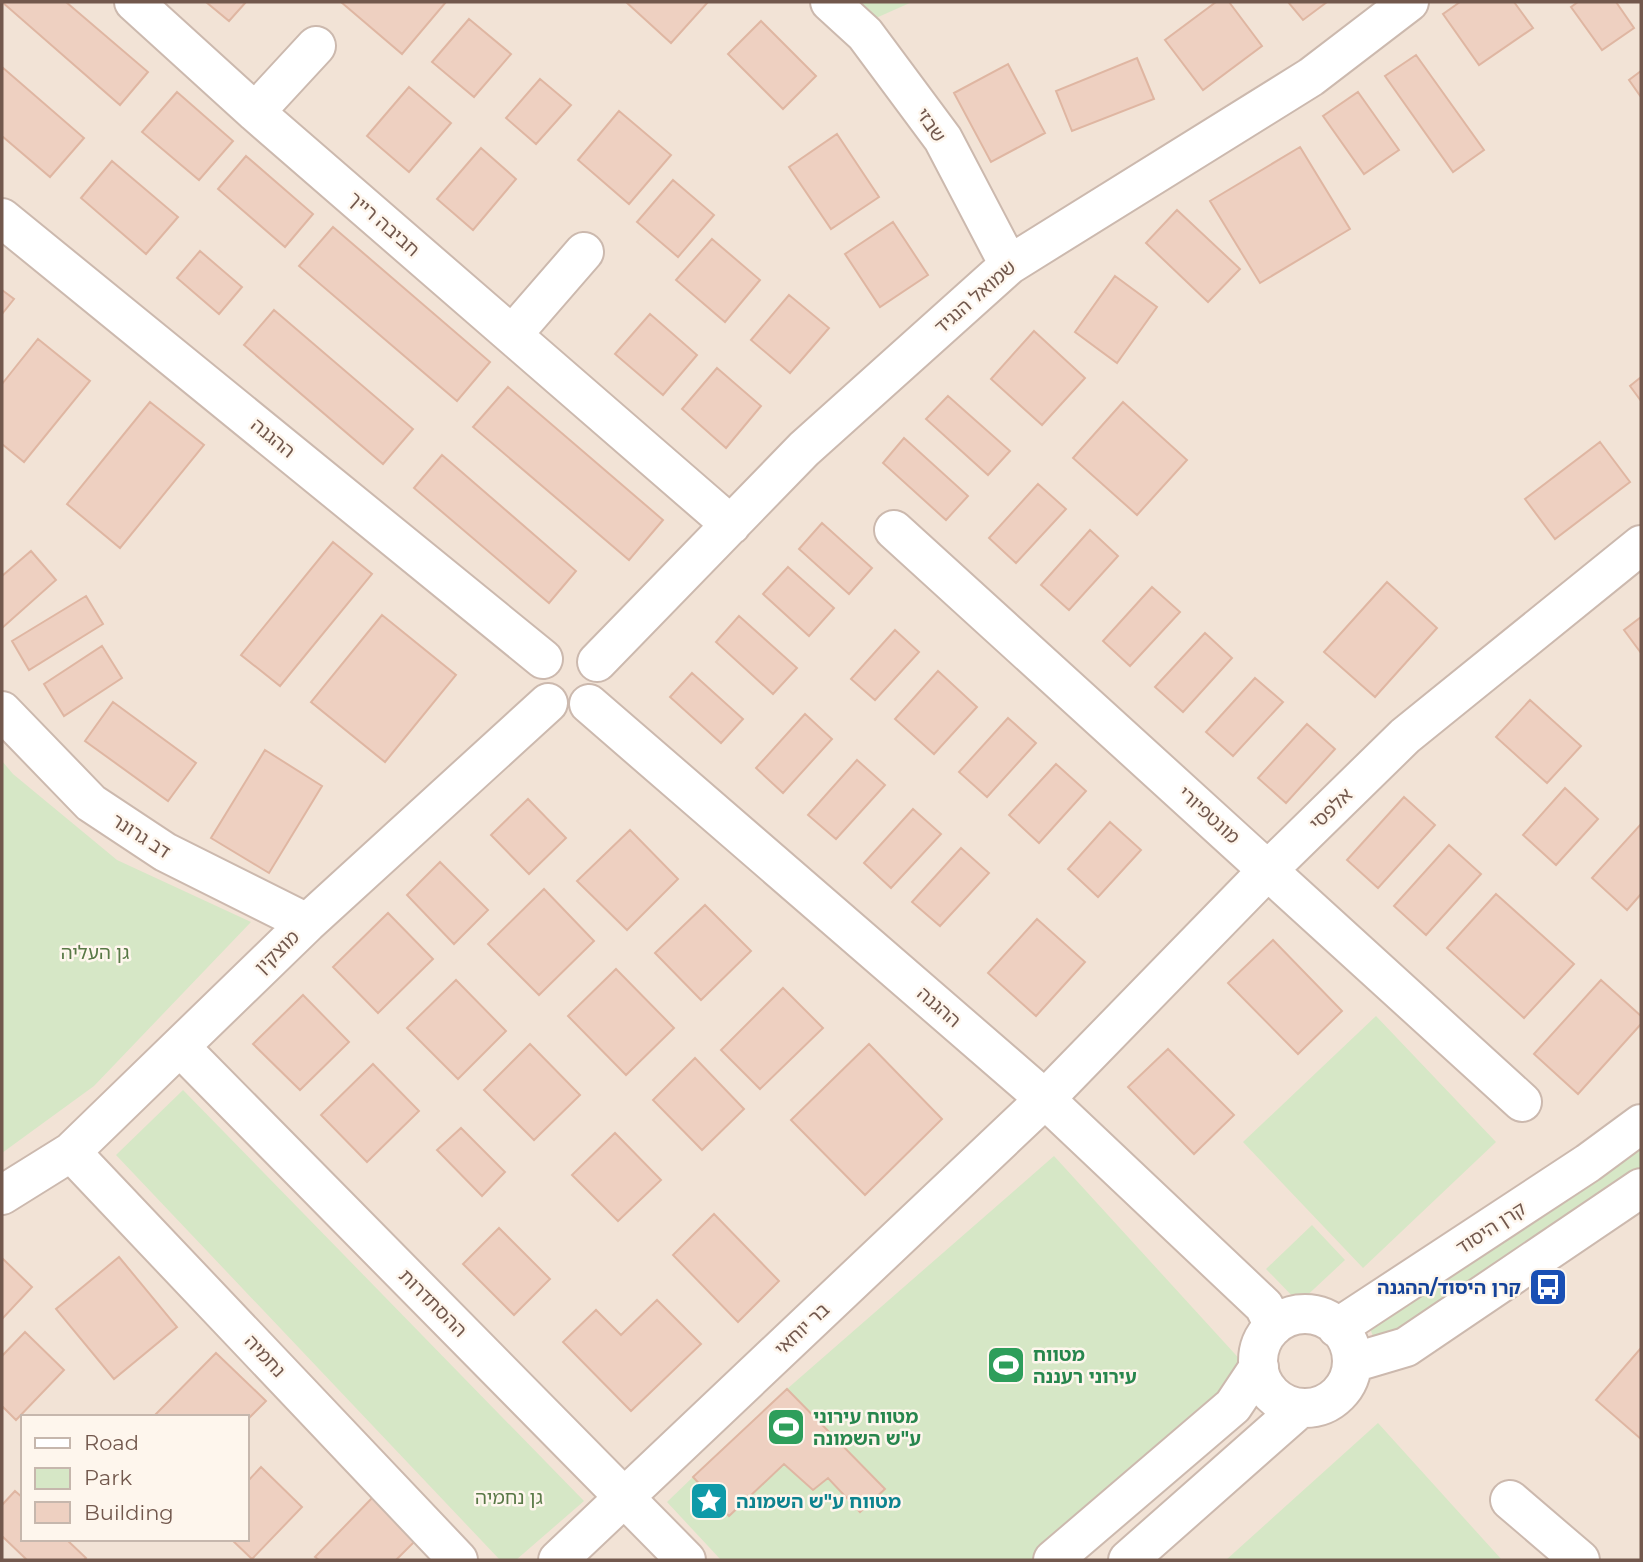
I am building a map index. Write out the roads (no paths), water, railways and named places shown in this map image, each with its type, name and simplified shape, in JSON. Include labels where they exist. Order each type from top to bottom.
[{"type":"street","name":"חביבה רייך","points":[[134,2],[255,112],[731,525]]},
{"type":"street","name":"שבזי","points":[[830,2],[865,34],[943,139],[1009,265]]},
{"type":"street","name":"שמואל הנגיד","points":[[597,662],[804,449],[1009,265],[1311,77],[1409,2]]},
{"type":"street","points":[[255,112],[316,46]]},
{"type":"street","name":"ההגנה","points":[[2,218],[543,659]]},
{"type":"street","points":[[513,335],[584,251]]},
{"type":"street","name":"מונטפיורי","points":[[894,530],[1522,1102]]},
{"type":"street","name":"אלפסי","points":[[1045,1099],[1269,869],[1405,736],[1641,545]]},
{"type":"street","points":[[571,646],[590,654],[597,662],[601,680],[595,697],[589,704],[568,710],[548,703],[542,695],[536,677],[543,659],[551,651],[571,646]]},
{"type":"street","name":"מוצקין","points":[[2,1195],[71,1152],[307,923],[548,703]]},
{"type":"street","name":"ההגנה","points":[[589,704],[1045,1099],[1264,1306],[1274,1325]]},
{"type":"street","name":"דב גרונר","points":[[2,711],[91,803],[164,852],[307,923]]},
{"type":"street","name":"ההסתדרות","points":[[180,1046],[686,1560]]},
{"type":"street","name":"בר יוחאי","points":[[558,1560],[1045,1099]]},
{"type":"street","name":"קרן היסוד","points":[[1337,1328],[1588,1163],[1641,1124]]},
{"type":"street","name":"נחמיה","points":[[71,1152],[458,1560]]},
{"type":"street","points":[[1352,1363],[1406,1347],[1641,1188]]},
{"type":"street","points":[[1303,1314],[1318,1316],[1337,1328],[1350,1348],[1352,1363],[1349,1378],[1335,1396],[1315,1407],[1300,1408],[1272,1395],[1263,1382],[1259,1367],[1261,1345],[1274,1325],[1287,1317],[1303,1314]]},
{"type":"street","points":[[1053,1560],[1233,1406],[1259,1367]]},
{"type":"street","points":[[1128,1560],[1300,1408]]},
{"type":"street","points":[[1510,1500],[1580,1560]]},
{"type":"place","name":"קרן היסוד/ההגנה","points":[[1548,1287]]},
{"type":"place","name":"מטווח עירוני רעננה","points":[[1006,1365]]},
{"type":"place","name":"מטווח עירוני ע\"ש השמונה","points":[[786,1427]]},
{"type":"place","name":"מטווח ע\"ש השמונה","points":[[709,1501]]},
{"type":"park label","name":"גן העליה","points":[[95,952]]},
{"type":"park label","name":"גן נחמיה","points":[[509,1497]]}]
